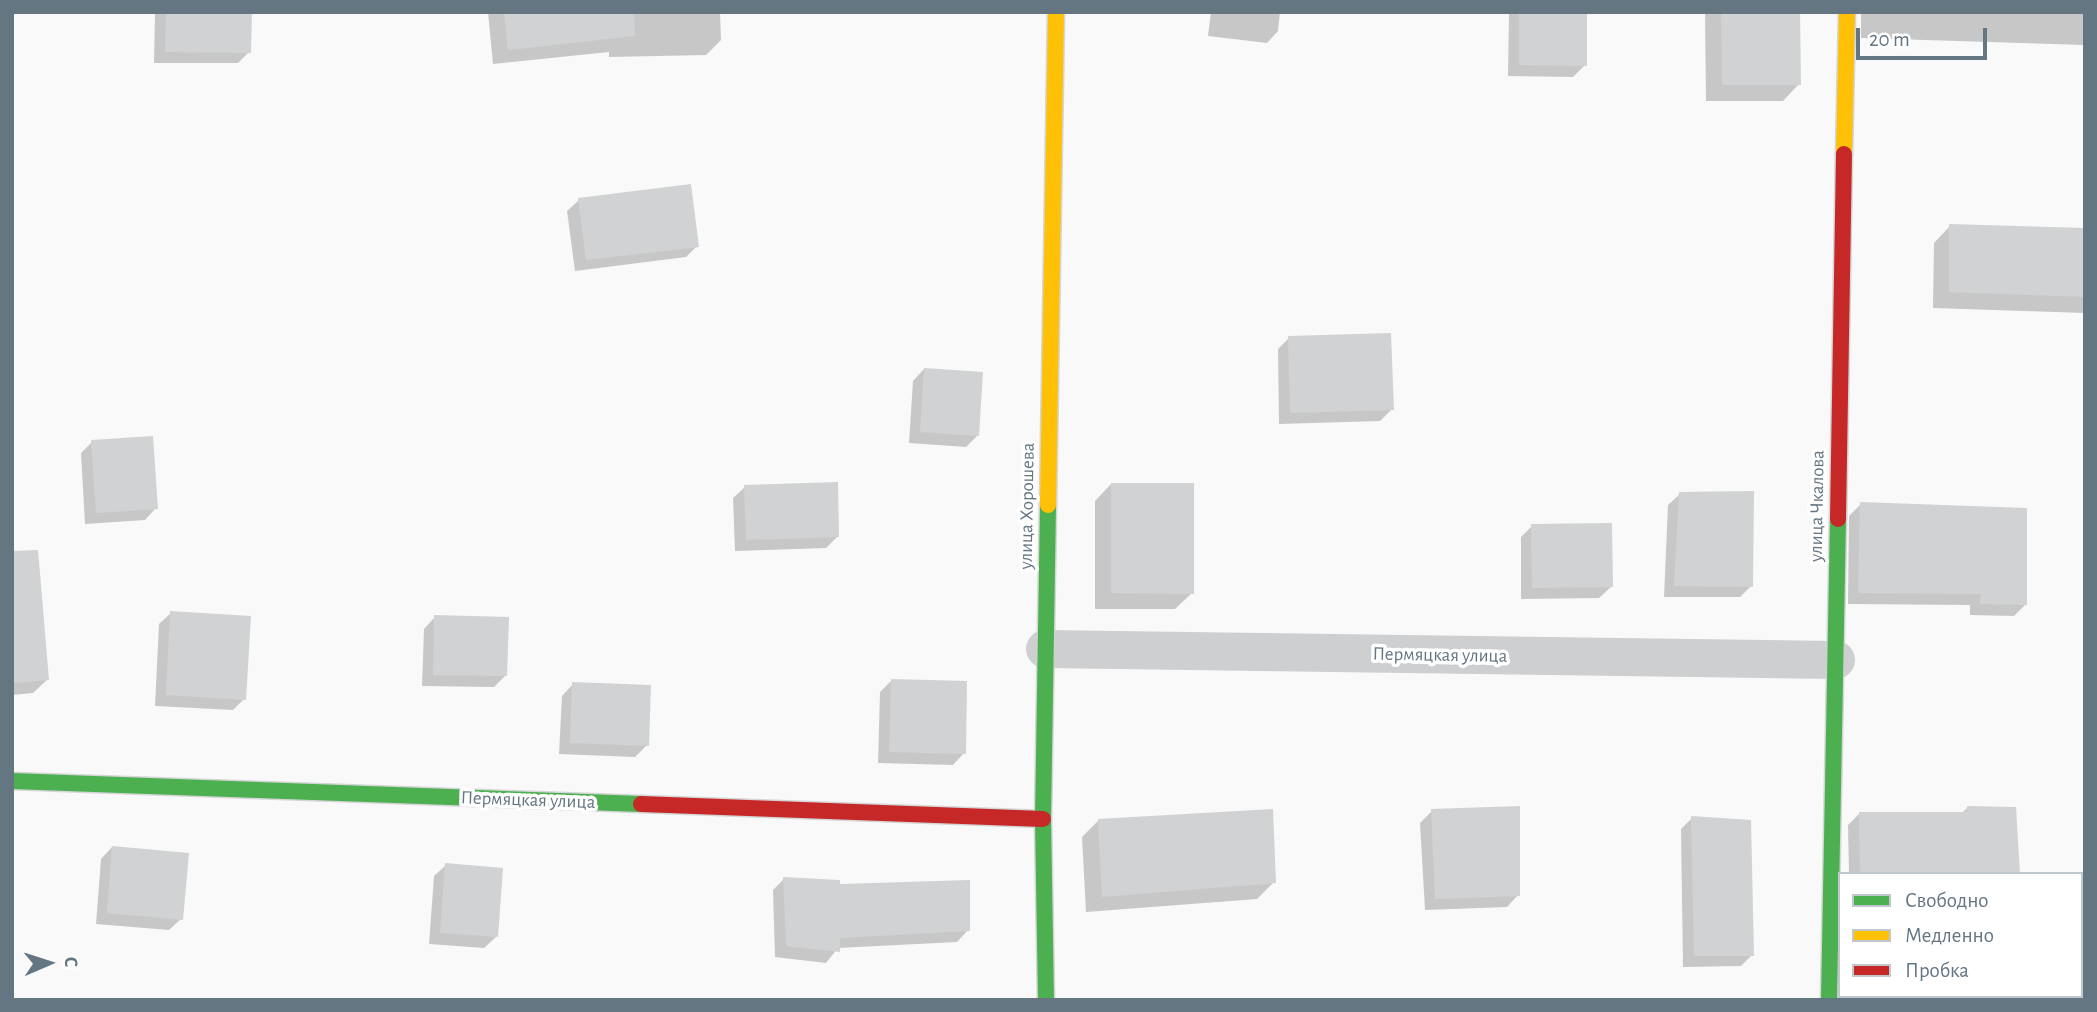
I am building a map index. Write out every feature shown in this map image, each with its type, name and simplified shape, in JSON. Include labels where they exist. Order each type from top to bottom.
[{"type":"street","name":"улица Хорошева","points":[[1046,1000],[1043,819],[1056,12]]},
{"type":"street","name":"улица Чкалова","points":[[1829,1000],[1847,12]]},
{"type":"street","name":"Пермяцкая улица","points":[[1045,649],[1836,660]]},
{"type":"street","name":"Пермяцкая улица","points":[[12,781],[1043,819]]},
{"type":"building","points":[[166,12],[252,12],[251,53],[165,52]]},
{"type":"building","points":[[504,12],[634,12],[635,36],[508,50]]},
{"type":"building","points":[[1519,12],[1587,12],[1587,66],[1519,65]]},
{"type":"building","points":[[1721,12],[1800,12],[1801,85],[1722,85]]},
{"type":"building","points":[[691,184],[699,247],[586,260],[578,198]]},
{"type":"building","points":[[1949,224],[2085,228],[2085,297],[1949,292]]},
{"type":"building","points":[[1391,333],[1394,410],[1290,413],[1288,336]]},
{"type":"building","points":[[924,368],[983,372],[979,436],[920,432]]},
{"type":"building","points":[[153,436],[158,509],[96,513],[91,440]]},
{"type":"building","points":[[838,482],[839,537],[746,540],[744,485]]},
{"type":"building","points":[[1111,483],[1194,483],[1194,594],[1111,593]]},
{"type":"building","points":[[1754,491],[1753,587],[1674,586],[1679,492]]},
{"type":"building","points":[[1860,502],[2027,508],[2027,605],[1980,604],[1981,594],[1858,593]]},
{"type":"building","points":[[1612,523],[1613,587],[1532,588],[1531,524]]},
{"type":"building","points":[[38,550],[49,680],[12,683],[12,551]]},
{"type":"building","points":[[170,611],[251,616],[246,700],[166,695]]},
{"type":"building","points":[[434,615],[509,617],[507,676],[433,675]]},
{"type":"building","points":[[891,679],[967,681],[966,754],[889,752]]},
{"type":"building","points":[[572,682],[651,685],[649,746],[570,743]]},
{"type":"building","points":[[1520,806],[1520,896],[1435,899],[1431,809]]},
{"type":"building","points":[[1967,806],[2016,807],[2020,872],[1860,872],[1859,812],[1967,812]]},
{"type":"building","points":[[1273,809],[1276,883],[1102,897],[1098,819]]},
{"type":"building","points":[[1691,816],[1751,820],[1754,956],[1694,956]]},
{"type":"building","points":[[112,846],[189,853],[183,920],[107,913]]},
{"type":"building","points":[[445,863],[503,868],[498,937],[440,933]]},
{"type":"building","points":[[783,877],[840,880],[840,884],[970,880],[970,931],[840,938],[840,952],[786,946]]},
{"type":"traffic: fast","points":[[1046,1000],[1043,819],[1048,505]]},
{"type":"traffic: fast","points":[[1829,1000],[1838,519]]},
{"type":"traffic: fast","points":[[12,781],[641,804]]},
{"type":"traffic: slow","points":[[1048,505],[1056,12]]},
{"type":"traffic: slow","points":[[1844,154],[1847,12]]},
{"type":"traffic: jam","points":[[1838,519],[1844,154]]},
{"type":"traffic: jam","points":[[641,804],[1043,819]]}]
